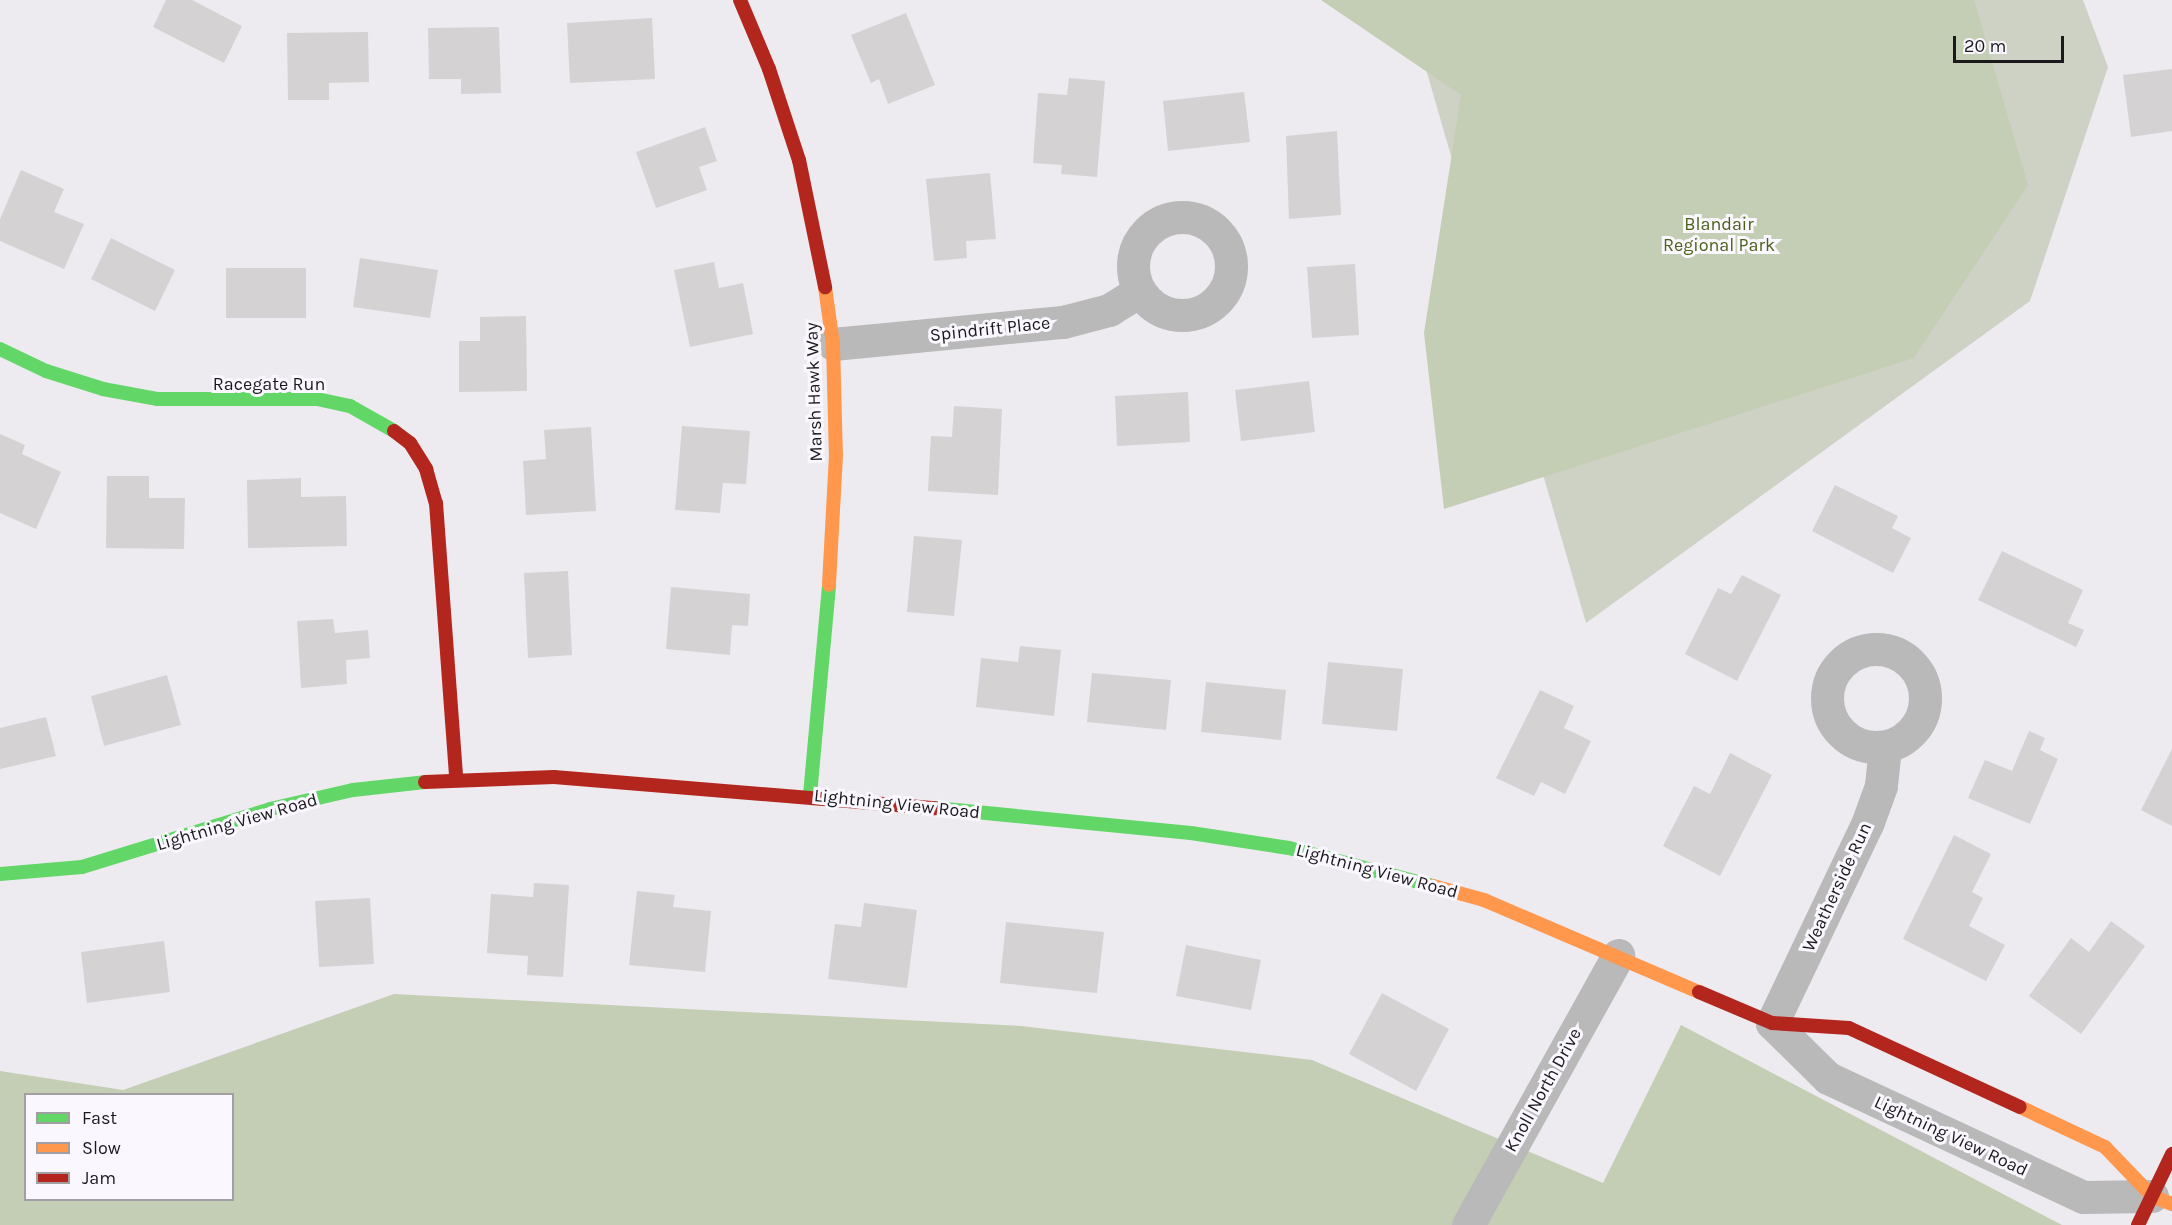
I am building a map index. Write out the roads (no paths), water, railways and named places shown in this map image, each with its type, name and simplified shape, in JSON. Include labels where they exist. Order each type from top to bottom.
[{"type":"street","name":"Marsh Hawk Way","points":[[740,0],[769,69],[799,160],[820,247],[833,344],[836,455],[831,564],[810,795]]},
{"type":"street","name":"Spindrift Place","points":[[833,344],[1063,322],[1108,310],[1139,291]]},
{"type":"street","name":"Racegate Run","points":[[0,349],[46,370],[103,389],[158,399],[225,402],[317,399],[350,406],[381,420],[410,443],[426,469],[436,503],[456,778]]},
{"type":"street","name":"Weatherside Run","points":[[1772,1023],[1868,822],[1881,786],[1885,747]]},
{"type":"street","name":"Lightning View Road","points":[[0,874],[20,876],[82,867],[270,809],[353,790],[456,778],[554,777],[810,795],[1191,833],[1289,848],[1484,900],[1618,955],[1772,1023],[1849,1028],[2106,1147],[2162,1200]]},
{"type":"street","name":"Knoll North Drive","points":[[1468,1225],[1618,955]]},
{"type":"street","name":"Lightning View Road","points":[[1772,1023],[1828,1078],[2083,1197],[2162,1200]]},
{"type":"street","points":[[2138,1225],[2162,1200],[2172,1154]]},
{"type":"park label","name":"Blandair Regional Park","points":[[1719,235]]}]
